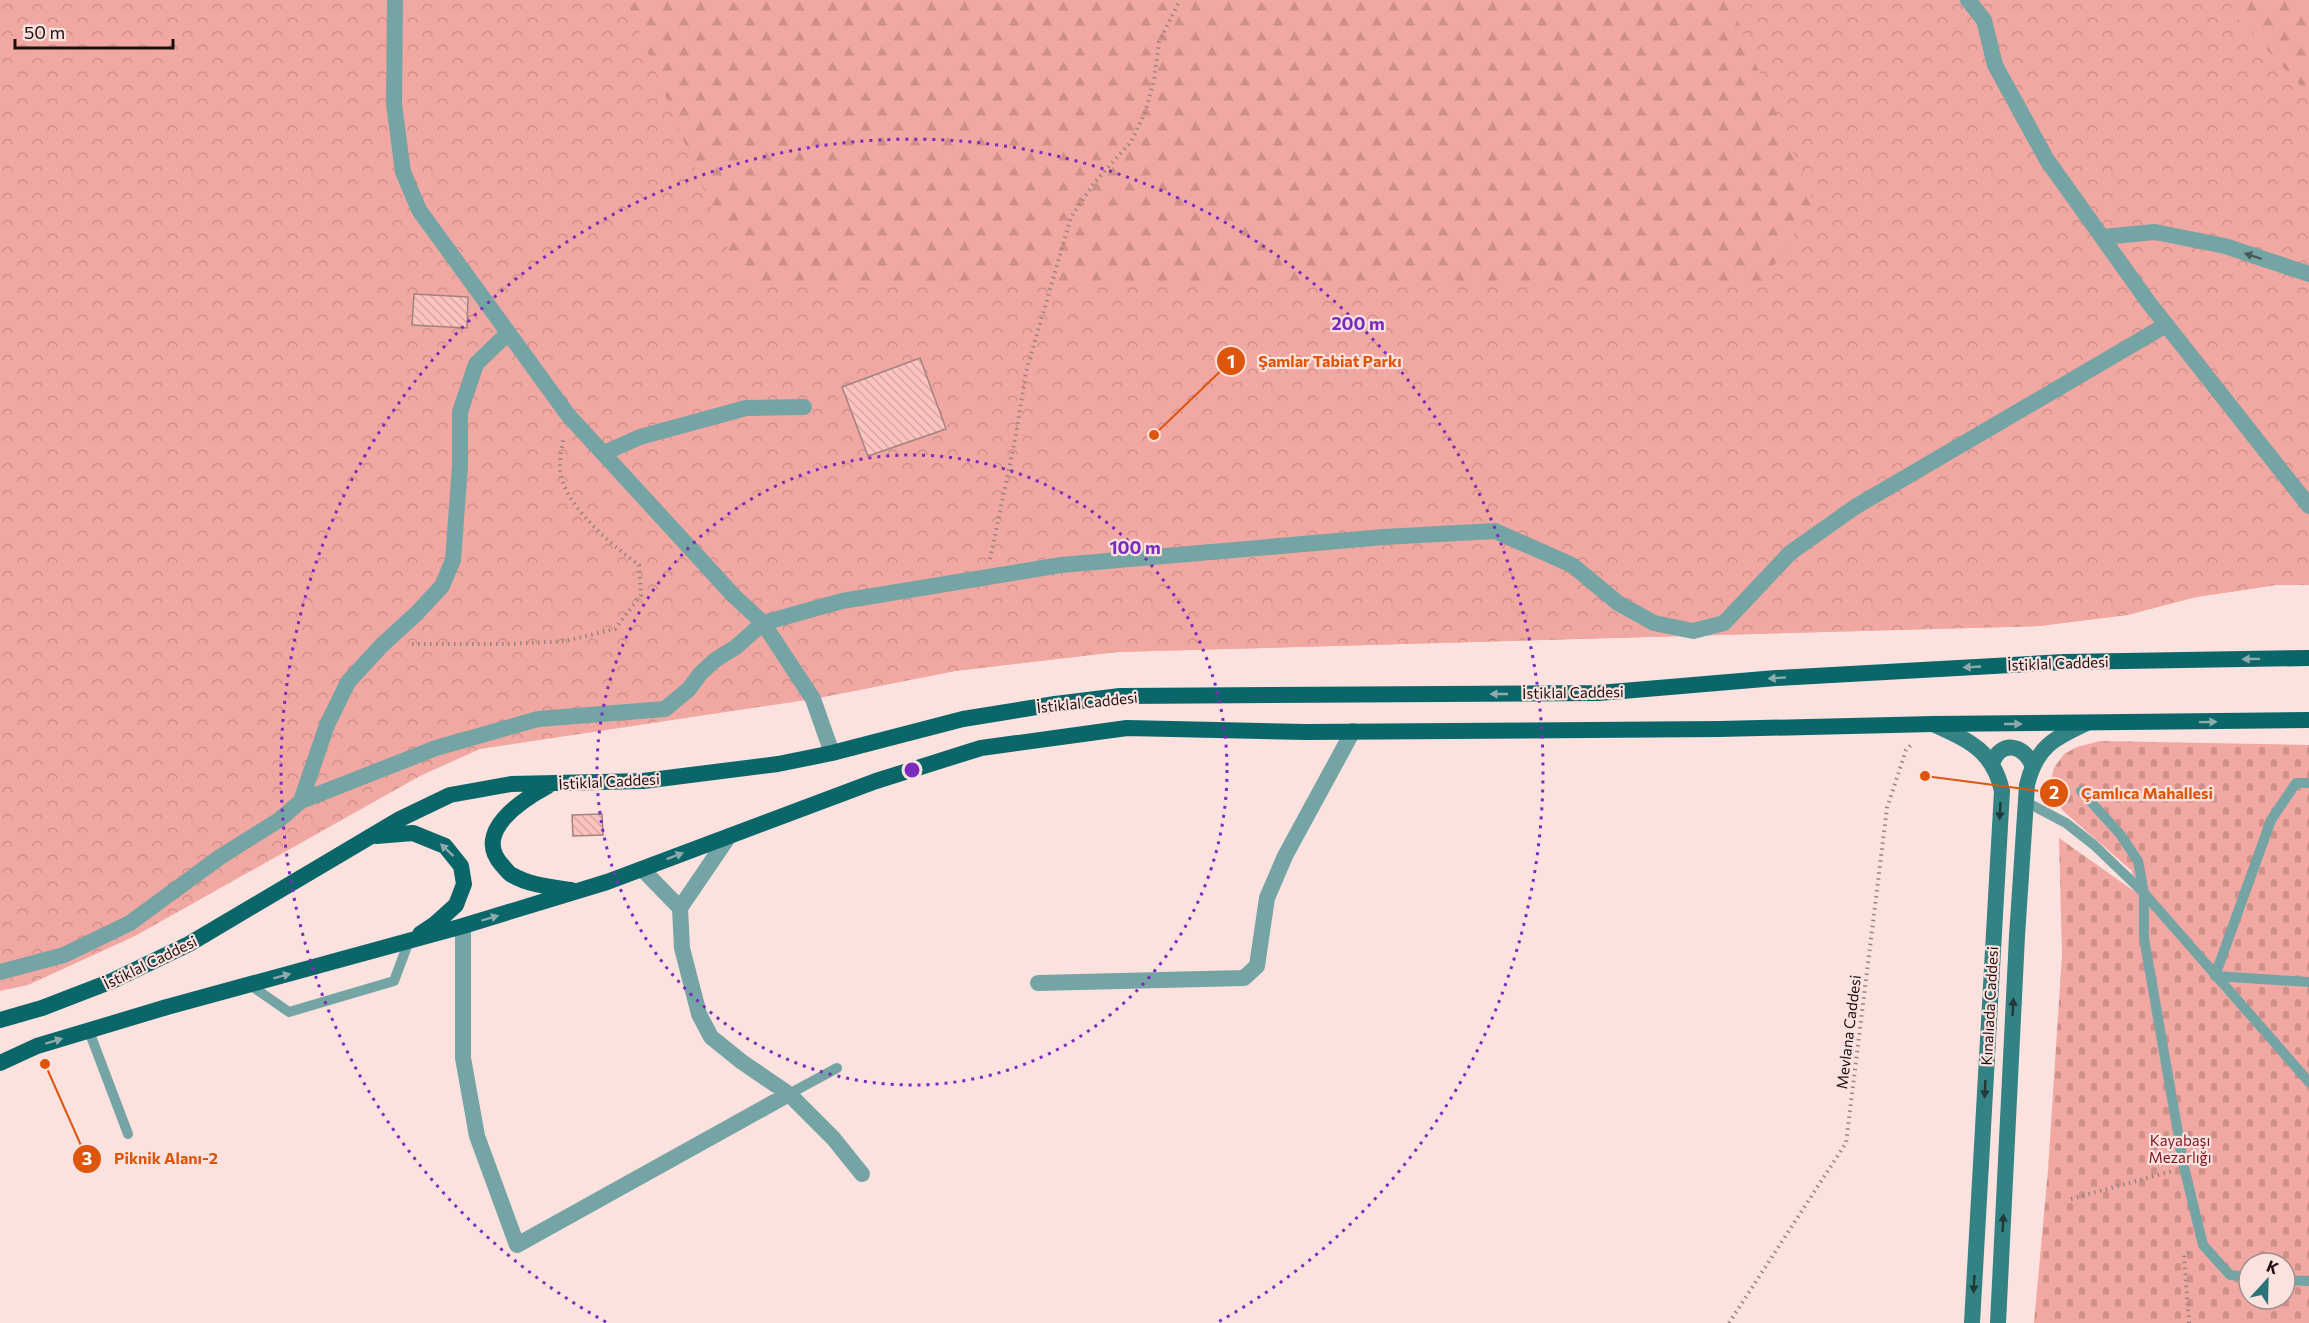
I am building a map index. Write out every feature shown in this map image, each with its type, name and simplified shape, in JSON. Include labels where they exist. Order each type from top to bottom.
[{"type":"main road","name":"İstiklal Caddesi","points":[[0,1020],[42,1008],[112,981],[189,944],[400,819],[450,795],[511,784],[643,781],[719,773],[832,753],[963,719],[1120,696],[1599,693],[1776,678],[2064,662],[2309,658]]},
{"type":"main road","name":"İstiklal Caddesi","points":[[0,1063],[37,1046],[463,926],[578,891],[876,781],[981,748],[1127,728],[1353,731],[1720,729],[2309,720]]},
{"type":"main road","points":[[2032,765],[2045,747],[2063,734],[2087,723]]},
{"type":"main road","name":"Kınalıada Caddesi","points":[[1933,724],[1970,740],[1992,764],[2002,791],[1972,1323]]},
{"type":"main road","points":[[1992,764],[1995,754],[2006,748],[2022,751],[2029,756],[2032,765]]},
{"type":"main road","name":"Kınalıada Caddesi","points":[[1998,1323],[2017,936],[2026,802],[2032,765]]},
{"type":"main road","points":[[552,784],[525,798],[504,817],[492,837],[494,857],[510,874],[541,886],[578,891]]},
{"type":"main road","points":[[374,836],[413,833],[445,846],[461,866],[464,884],[456,905],[435,924],[409,941]]},
{"type":"street","points":[[395,0],[394,104],[403,172],[418,210],[568,415],[734,596],[763,623],[813,699],[832,753]]},
{"type":"street","points":[[1968,0],[1984,20],[1995,65],[2047,160],[2166,324],[2309,506]]},
{"type":"street","points":[[2102,237],[2155,232],[2225,246],[2309,274]]},
{"type":"street","points":[[0,972],[64,955],[130,923],[220,857],[279,820],[301,801],[436,748],[538,719],[665,709],[689,689],[700,674],[763,623],[842,601],[1084,563],[1384,537],[1495,531],[1572,565],[1618,603],[1654,622],[1693,631],[1724,622],[1790,553],[1855,507],[2166,324]]},
{"type":"street","points":[[301,801],[327,725],[348,682],[442,586],[453,560],[460,466],[460,412],[476,364],[508,333]]},
{"type":"street","points":[[604,453],[640,437],[746,408],[804,407]]},
{"type":"street","points":[[1038,983],[1244,978],[1257,966],[1267,898],[1285,856],[1353,731]]},
{"type":"street","points":[[729,836],[680,908],[682,948],[699,1014],[711,1037],[742,1062],[789,1094],[833,1138],[862,1174]]},
{"type":"street","points":[[642,869],[680,908]]},
{"type":"street","points":[[463,926],[463,1058],[477,1136],[517,1245],[789,1094]]},
{"type":"lane","points":[[2215,976],[2271,820],[2296,783],[2309,783]]},
{"type":"lane","points":[[2081,790],[2120,834],[2138,861],[2144,892],[2144,938],[2184,1167],[2203,1245],[2230,1275],[2237,1276]]},
{"type":"lane","points":[[2026,802],[2066,823],[2094,845],[2144,892],[2309,1082]]},
{"type":"lane","points":[[250,985],[289,1012],[394,981],[409,941]]},
{"type":"lane","points":[[2215,976],[2309,982]]},
{"type":"lane","points":[[88,1031],[128,1134]]},
{"type":"lane","points":[[789,1094],[837,1068]]},
{"type":"path","points":[[987,578],[1026,372],[1071,218],[1094,183],[1131,142],[1146,110],[1154,80],[1159,42],[1180,0]]},
{"type":"path","points":[[382,645],[566,641],[615,629],[640,595],[639,566],[610,543],[576,505],[562,483],[560,459],[568,415]]},
{"type":"path","name":"Mevlana Caddesi","points":[[1729,1323],[1846,1143],[1887,808],[1906,750],[1933,724]]},
{"type":"path","points":[[2071,1199],[2184,1167]]},
{"type":"path","points":[[2189,1323],[2184,1255],[2203,1245]]},
{"type":"green space","points":[[0,0],[2309,0],[2309,585],[2276,585],[2196,597],[2127,615],[2039,626],[1117,652],[955,671],[813,699]]},
{"type":"green space","points":[[0,0],[626,0],[743,285],[1763,283],[1814,203],[1729,0],[2230,0],[2234,14],[2309,95],[2309,585],[2276,585],[2196,597],[2127,615],[2039,626],[1117,652],[955,671],[813,699],[480,749],[420,776],[135,936],[28,985],[0,991]]},
{"type":"green space","name":"Kayabaşı Mezarlığı","points":[[2100,741],[2309,745],[2309,1323],[2034,1323],[2048,1170],[2062,955],[2059,838],[2134,891],[2132,871],[2062,810],[2050,784],[2054,768],[2064,754],[2077,747]]},
{"type":"building","points":[[414,294],[468,297],[467,328],[412,325]]},
{"type":"building","points":[[920,358],[946,429],[868,456],[842,387]]},
{"type":"building","points":[[602,814],[603,835],[573,836],[572,815]]},
{"type":"place","name":"Şamlar Tabiat Parkı","points":[[1154,435]]},
{"type":"place","name":"Çamlıca Mahallesi","points":[[1925,776]]},
{"type":"place","name":"Piknik Alanı-2","points":[[45,1064]]}]
